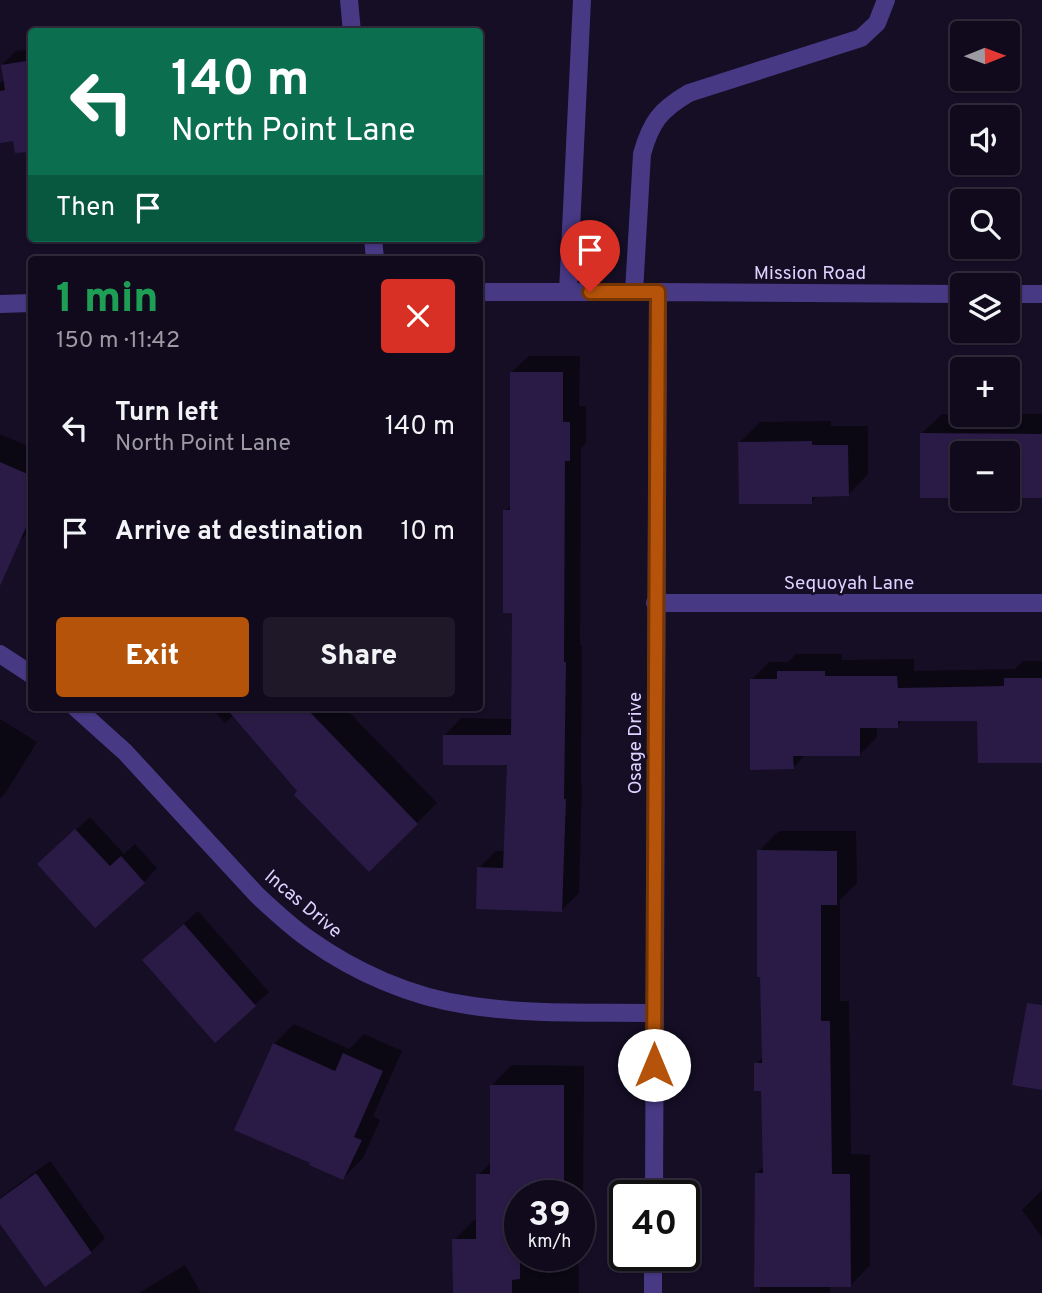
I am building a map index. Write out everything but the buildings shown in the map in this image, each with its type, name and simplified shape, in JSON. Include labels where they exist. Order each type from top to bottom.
[{"type":"street","points":[[349,0],[352,28]]},
{"type":"street","points":[[568,292],[582,0]]},
{"type":"street","points":[[634,292],[642,154],[648,133],[660,115],[689,93],[861,38],[877,23],[886,0]]},
{"type":"street","name":"Mission Road","points":[[483,292],[950,294]]},
{"type":"street","name":"Osage Drive","points":[[654,1180],[658,292]]},
{"type":"street","points":[[1020,294],[1042,295]]},
{"type":"street","points":[[0,304],[28,303]]},
{"type":"street","name":"Sequoyah Lane","points":[[655,603],[1042,603]]},
{"type":"street","points":[[0,654],[28,672]]},
{"type":"street","name":"Incas Drive","points":[[79,711],[125,752],[264,901],[309,940],[341,960],[391,985],[465,1005],[518,1011],[654,1013]]},
{"type":"street","points":[[653,1271],[653,1293]]},
{"type":"route","points":[[590,292],[658,292],[654,1065]]}]
